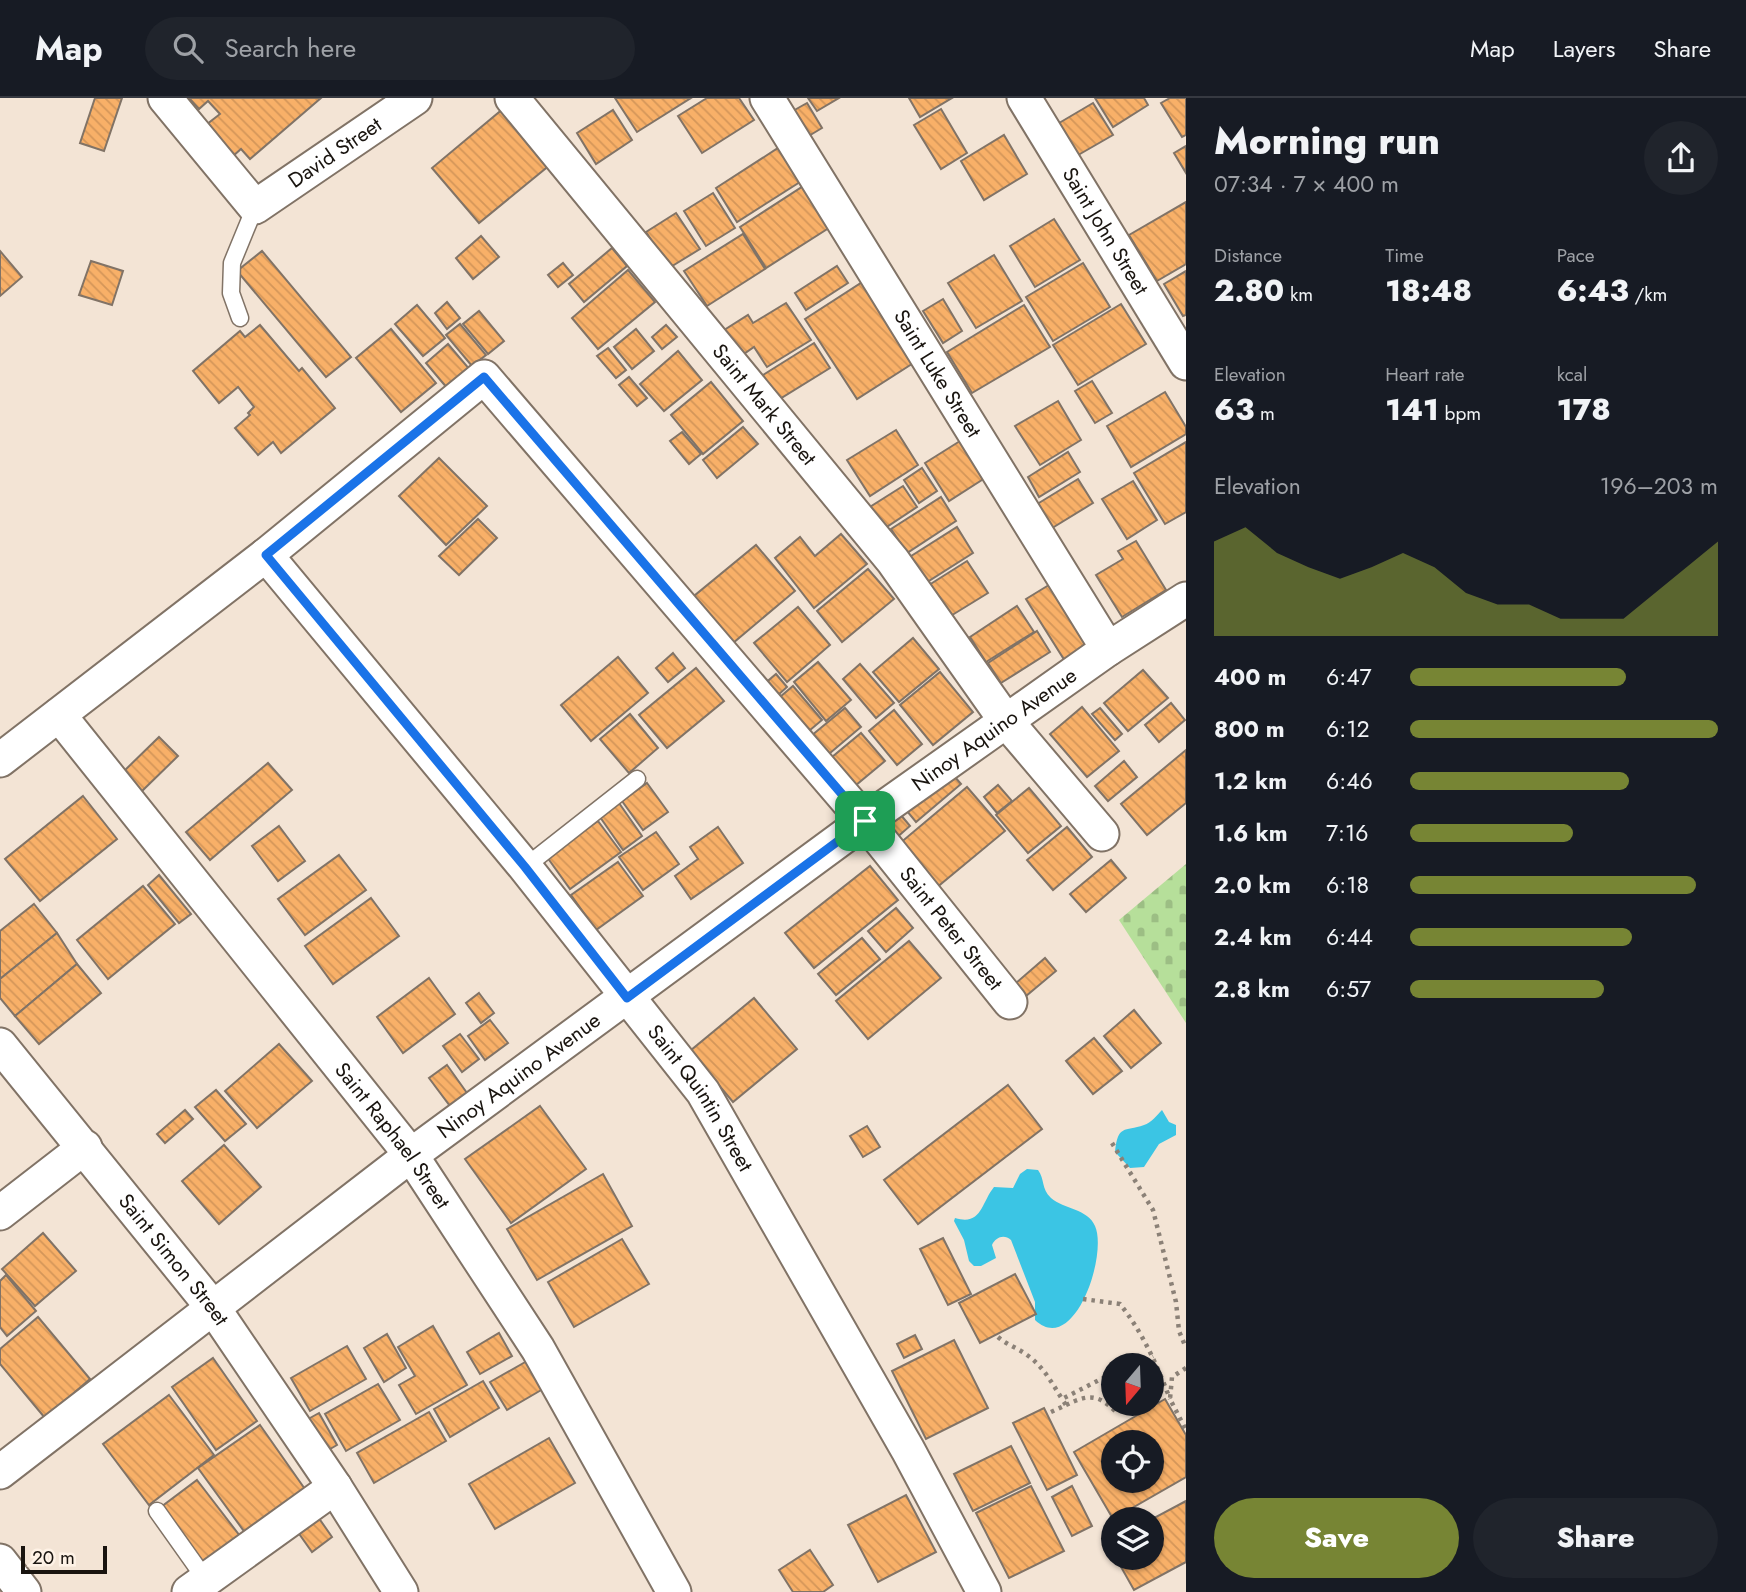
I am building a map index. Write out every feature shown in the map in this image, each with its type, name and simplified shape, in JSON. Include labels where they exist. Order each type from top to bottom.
[{"type":"street","points":[[165,98],[255,207]]},
{"type":"street","name":"David Street","points":[[255,207],[415,98]]},
{"type":"street","name":"Saint Mark Street","points":[[512,98],[893,561],[1006,721],[1102,834]]},
{"type":"street","name":"Saint Luke Street","points":[[767,98],[1108,649]]},
{"type":"street","name":"Saint John Street","points":[[1024,98],[1186,363]]},
{"type":"street","name":"Saint Peter Street","points":[[266,555],[484,377],[865,821],[1010,1002]]},
{"type":"street","points":[[0,760],[266,555]]},
{"type":"street","name":"Saint Quintin Street","points":[[266,555],[525,867],[703,1093],[908,1450],[984,1592]]},
{"type":"street","name":"Ninoy Aquino Avenue","points":[[0,1472],[215,1309],[411,1155],[865,821],[1108,649],[1186,599]]},
{"type":"street","name":"Saint Raphael Street","points":[[59,715],[411,1155],[538,1349],[674,1592]]},
{"type":"street","name":"Saint Simon Street","points":[[0,1045],[215,1309],[335,1487],[401,1592]]},
{"type":"street","points":[[0,1213],[85,1147]]},
{"type":"street","points":[[198,1586],[335,1487]]},
{"type":"street","points":[[0,1561],[24,1592]]},
{"type":"lane","points":[[240,318],[231,293],[232,262],[255,207]]},
{"type":"lane","points":[[525,867],[637,779]]},
{"type":"lane","points":[[156,1511],[198,1586]]},
{"type":"path","points":[[1112,1143],[1153,1210],[1176,1302],[1179,1331],[1186,1348]]},
{"type":"path","points":[[1083,1299],[1120,1304],[1135,1322],[1151,1353]]},
{"type":"path","points":[[998,1337],[1026,1354],[1044,1370],[1066,1405]]},
{"type":"path","points":[[1170,1399],[1172,1377],[1186,1368]]},
{"type":"path","points":[[1062,1399],[1101,1379]]},
{"type":"path","points":[[1164,1384],[1186,1430]]},
{"type":"path","points":[[1051,1412],[1083,1397],[1101,1400]]},
{"type":"green space","points":[[1186,864],[1186,1023],[1119,920]]},
{"type":"water","points":[[1162,1110],[1169,1122],[1176,1125],[1176,1135],[1159,1144],[1144,1167],[1130,1168],[1115,1152],[1120,1133],[1149,1123]]},
{"type":"water","points":[[1027,1169],[1038,1170],[1051,1198],[1092,1220],[1098,1240],[1097,1258],[1084,1298],[1075,1314],[1063,1325],[1049,1328],[1035,1320],[1035,1302],[1011,1240],[1006,1237],[998,1238],[992,1245],[996,1258],[981,1266],[974,1266],[969,1261],[964,1240],[954,1221],[955,1218],[964,1220],[976,1216],[994,1187],[1013,1188],[1020,1174]]},
{"type":"building","points":[[95,98],[122,98],[104,151],[80,143]]},
{"type":"building","points":[[189,98],[321,98],[250,159],[241,149],[233,156],[206,125],[220,114],[208,101],[199,109]]},
{"type":"building","points":[[615,98],[691,98],[637,132]]},
{"type":"building","points":[[707,98],[739,98],[754,120],[702,153],[678,116]]},
{"type":"building","points":[[808,98],[839,98],[817,111]]},
{"type":"building","points":[[909,98],[952,98],[920,117]]},
{"type":"building","points":[[1095,98],[1144,98],[1148,105],[1113,127]]},
{"type":"building","points":[[1170,98],[1186,98],[1186,135],[1182,137],[1161,103]]},
{"type":"building","points":[[807,103],[822,128],[807,137],[791,112]]},
{"type":"building","points":[[1093,103],[1113,135],[1073,158],[1054,126]]},
{"type":"building","points":[[504,108],[551,164],[479,223],[432,168]]},
{"type":"building","points":[[941,109],[967,153],[941,169],[914,125]]},
{"type":"building","points":[[613,110],[632,140],[596,164],[577,133]]},
{"type":"building","points":[[1004,135],[1027,174],[984,200],[961,161]]},
{"type":"building","points":[[1186,146],[1186,173],[1174,153]]},
{"type":"building","points":[[778,148],[800,182],[737,222],[716,188]]},
{"type":"building","points":[[805,185],[832,226],[766,268],[740,227]]},
{"type":"building","points":[[713,193],[735,228],[706,246],[684,211]]},
{"type":"building","points":[[1186,202],[1186,264],[1157,281],[1129,235]]},
{"type":"building","points":[[676,213],[700,249],[669,268],[646,232]]},
{"type":"building","points":[[1054,219],[1080,260],[1035,287],[1010,246]]},
{"type":"building","points":[[743,234],[765,269],[707,306],[684,271]]},
{"type":"building","points":[[481,236],[499,257],[473,279],[456,258]]},
{"type":"building","points":[[612,248],[627,266],[584,302],[569,284]]},
{"type":"building","points":[[0,251],[22,277],[0,296]]},
{"type":"building","points":[[262,251],[351,357],[326,377],[237,271]]},
{"type":"building","points":[[994,255],[1022,301],[976,328],[948,283]]},
{"type":"building","points":[[91,261],[123,271],[112,305],[79,295]]},
{"type":"building","points":[[563,263],[573,275],[558,287],[548,275]]},
{"type":"building","points":[[1083,263],[1110,307],[1053,341],[1026,297]]},
{"type":"building","points":[[837,266],[848,283],[806,310],[795,293]]},
{"type":"building","points":[[628,270],[655,302],[598,349],[572,318]]},
{"type":"building","points":[[1186,271],[1186,315],[1183,316],[1164,284]]},
{"type":"building","points":[[864,281],[915,362],[857,399],[805,319]]},
{"type":"building","points":[[943,299],[962,331],[943,343],[923,311]]},
{"type":"building","points":[[447,302],[460,318],[447,329],[435,313]]},
{"type":"building","points":[[786,303],[811,340],[767,367],[754,347],[738,358],[721,332],[748,315],[753,323]]},
{"type":"building","points":[[1121,304],[1146,344],[1078,385],[1053,345]]},
{"type":"building","points":[[417,305],[445,338],[423,356],[395,324]]},
{"type":"building","points":[[1024,305],[1050,347],[972,393],[947,352]]},
{"type":"building","points":[[479,311],[504,341],[488,354],[463,324]]},
{"type":"building","points":[[460,324],[486,355],[472,366],[446,335]]},
{"type":"building","points":[[260,325],[299,371],[302,368],[335,408],[281,453],[273,442],[258,455],[235,428],[250,415],[248,413],[254,407],[238,387],[219,403],[193,371],[240,331],[245,337]]},
{"type":"building","points":[[666,325],[677,337],[662,349],[652,337]]},
{"type":"building","points":[[391,329],[436,383],[401,412],[356,358]]},
{"type":"building","points":[[636,329],[654,351],[632,369],[614,347]]},
{"type":"building","points":[[814,343],[830,368],[778,400],[763,375]]},
{"type":"building","points":[[448,344],[471,371],[448,389],[426,363]]},
{"type":"building","points":[[608,348],[626,370],[616,378],[597,356]]},
{"type":"building","points":[[678,351],[702,380],[664,411],[640,384]]},
{"type":"building","points":[[629,377],[647,398],[637,406],[619,385]]},
{"type":"building","points":[[1092,381],[1112,413],[1095,423],[1075,391]]},
{"type":"building","points":[[711,382],[743,421],[703,454],[671,415]]},
{"type":"building","points":[[1165,392],[1186,427],[1186,434],[1131,467],[1107,426]]},
{"type":"building","points":[[1058,401],[1081,440],[1040,465],[1015,426]]},
{"type":"building","points":[[743,427],[758,444],[717,478],[703,460]]},
{"type":"building","points":[[896,430],[918,465],[870,496],[847,460]]},
{"type":"building","points":[[682,432],[701,454],[689,464],[670,441]]},
{"type":"building","points":[[960,441],[985,478],[949,501],[925,463]]},
{"type":"building","points":[[1186,442],[1186,512],[1165,524],[1134,473]]},
{"type":"building","points":[[1068,452],[1080,472],[1039,497],[1028,477]]},
{"type":"building","points":[[439,458],[487,506],[446,545],[399,496]]},
{"type":"building","points":[[922,468],[937,491],[919,503],[904,480]]},
{"type":"building","points":[[1078,479],[1093,503],[1049,530],[1034,506]]},
{"type":"building","points":[[1133,481],[1157,520],[1127,539],[1102,499]]},
{"type":"building","points":[[903,486],[917,507],[879,532],[865,510]]},
{"type":"building","points":[[941,497],[956,521],[907,553],[891,529]]},
{"type":"building","points":[[478,519],[497,538],[459,575],[439,556]]},
{"type":"building","points":[[957,527],[973,553],[924,584],[908,558]]},
{"type":"building","points":[[841,534],[867,564],[814,608],[775,558],[800,537],[815,556]]},
{"type":"building","points":[[1136,541],[1166,590],[1122,617],[1096,575],[1123,559],[1118,551]]},
{"type":"building","points":[[756,545],[795,591],[733,643],[694,596]]},
{"type":"building","points":[[967,561],[988,593],[949,617],[929,585]]},
{"type":"building","points":[[868,569],[894,599],[842,642],[817,611]]},
{"type":"building","points":[[1057,580],[1096,641],[1065,661],[1026,599]]},
{"type":"building","points":[[1017,606],[1034,632],[986,662],[970,637]]},
{"type":"building","points":[[798,607],[830,645],[787,682],[754,643]]},
{"type":"building","points":[[1037,631],[1050,652],[1001,683],[988,663]]},
{"type":"building","points":[[913,638],[939,669],[899,702],[873,672]]},
{"type":"building","points":[[673,653],[685,668],[668,682],[656,668]]},
{"type":"building","points":[[618,657],[648,693],[591,741],[561,705]]},
{"type":"building","points":[[818,662],[851,700],[826,721],[794,682]]},
{"type":"building","points":[[860,664],[894,703],[876,718],[843,679]]},
{"type":"building","points":[[696,668],[724,701],[667,748],[639,715]]},
{"type":"building","points":[[1143,670],[1168,698],[1128,731],[1104,703]]},
{"type":"building","points":[[940,672],[973,712],[933,745],[900,705]]},
{"type":"building","points":[[776,674],[787,687],[768,704],[756,691]]},
{"type":"building","points":[[793,686],[822,720],[797,741],[768,707]]},
{"type":"building","points":[[1171,703],[1185,720],[1159,742],[1145,725]]},
{"type":"building","points":[[1082,707],[1119,751],[1087,777],[1050,734]]},
{"type":"building","points":[[845,708],[861,727],[817,764],[800,745]]},
{"type":"building","points":[[1100,708],[1122,734],[1115,740],[1092,714]]},
{"type":"building","points":[[894,710],[922,744],[897,765],[869,731]]},
{"type":"building","points":[[630,714],[658,748],[629,773],[600,739]]},
{"type":"building","points":[[861,733],[885,761],[844,795],[820,767]]},
{"type":"building","points":[[159,737],[178,756],[141,792],[122,773]]},
{"type":"building","points":[[1186,750],[1186,803],[1147,835],[1121,804]]},
{"type":"building","points":[[1124,761],[1137,777],[1108,801],[1095,786]]},
{"type":"building","points":[[268,763],[292,790],[210,860],[186,832]]},
{"type":"building","points":[[947,768],[961,784],[916,822],[902,805]]},
{"type":"building","points":[[647,783],[668,812],[643,830],[622,801]]},
{"type":"building","points":[[998,785],[1012,801],[997,813],[984,797]]},
{"type":"building","points":[[967,787],[1005,831],[930,893],[893,849]]},
{"type":"building","points":[[1029,788],[1061,826],[1028,853],[996,815]]},
{"type":"building","points":[[83,796],[117,839],[40,901],[5,859]]},
{"type":"building","points":[[619,803],[642,836],[623,850],[600,817]]},
{"type":"building","points":[[895,808],[910,826],[888,845],[872,827]]},
{"type":"building","points":[[598,821],[621,852],[570,889],[547,857]]},
{"type":"building","points":[[279,826],[305,861],[278,881],[252,846]]},
{"type":"building","points":[[718,827],[743,863],[691,899],[675,876],[698,859],[690,847]]},
{"type":"building","points":[[1067,827],[1092,857],[1053,890],[1027,860]]},
{"type":"building","points":[[656,832],[679,864],[643,890],[619,857]]},
{"type":"building","points":[[339,855],[366,890],[305,935],[278,899]]},
{"type":"building","points":[[1111,860],[1126,878],[1086,912],[1070,894]]},
{"type":"building","points":[[618,862],[643,896],[596,930],[571,895]]},
{"type":"building","points":[[870,866],[898,900],[814,968],[785,933]]},
{"type":"building","points":[[159,875],[191,914],[179,923],[148,885]]},
{"type":"building","points":[[143,886],[175,924],[108,979],[77,940]]},
{"type":"building","points":[[371,898],[399,936],[333,984],[305,946]]},
{"type":"building","points":[[34,904],[57,933],[0,979],[0,931]]},
{"type":"building","points":[[896,908],[913,928],[886,952],[868,931]]},
{"type":"building","points":[[57,933],[77,964],[15,1016],[0,998],[0,979]]},
{"type":"building","points":[[862,938],[880,959],[836,995],[818,974]]},
{"type":"building","points":[[909,941],[941,978],[868,1039],[836,1001]]},
{"type":"building","points":[[1045,958],[1056,971],[1020,1001],[1009,989]]},
{"type":"building","points":[[77,964],[101,993],[39,1044],[15,1016]]},
{"type":"building","points":[[429,978],[455,1014],[403,1053],[377,1017]]},
{"type":"building","points":[[479,993],[494,1013],[481,1023],[466,1003]]},
{"type":"building","points":[[754,998],[797,1049],[733,1102],[690,1051]]},
{"type":"building","points":[[1134,1010],[1161,1043],[1131,1068],[1104,1036]]},
{"type":"building","points":[[490,1020],[508,1043],[485,1060],[468,1036]]},
{"type":"building","points":[[460,1034],[479,1059],[462,1072],[443,1046]]},
{"type":"building","points":[[1094,1038],[1122,1071],[1093,1094],[1066,1061]]},
{"type":"building","points":[[279,1044],[312,1081],[257,1128],[225,1091]]},
{"type":"building","points":[[447,1065],[467,1093],[450,1106],[429,1078]]},
{"type":"building","points":[[1008,1085],[1042,1129],[918,1224],[884,1180]]},
{"type":"building","points":[[216,1090],[246,1124],[225,1141],[195,1107]]},
{"type":"building","points":[[540,1106],[586,1169],[511,1223],[465,1159]]},
{"type":"building","points":[[185,1110],[193,1119],[165,1143],[157,1134]]},
{"type":"building","points":[[867,1126],[880,1147],[863,1157],[850,1136]]},
{"type":"building","points":[[224,1145],[261,1187],[219,1224],[182,1181]]},
{"type":"building","points":[[603,1174],[632,1226],[537,1280],[507,1229]]},
{"type":"building","points":[[43,1233],[76,1271],[35,1306],[2,1269]]},
{"type":"building","points":[[943,1238],[971,1294],[948,1305],[920,1249]]},
{"type":"building","points":[[622,1239],[649,1284],[574,1327],[548,1282]]},
{"type":"building","points":[[1015,1274],[1036,1314],[980,1343],[959,1303]]},
{"type":"building","points":[[6,1275],[36,1311],[7,1336],[0,1327],[0,1281]]},
{"type":"building","points":[[38,1317],[90,1379],[45,1418],[0,1364],[0,1349]]},
{"type":"building","points":[[433,1326],[467,1385],[416,1414],[399,1385],[415,1376],[398,1347]]},
{"type":"building","points":[[499,1333],[512,1356],[480,1374],[467,1352]]},
{"type":"building","points":[[387,1334],[406,1368],[384,1382],[364,1348]]},
{"type":"building","points":[[915,1335],[922,1349],[904,1358],[897,1344]]},
{"type":"building","points":[[954,1340],[988,1408],[926,1439],[892,1371]]},
{"type":"building","points":[[347,1346],[366,1379],[310,1411],[291,1378]]},
{"type":"building","points":[[213,1358],[257,1421],[216,1450],[172,1387]]},
{"type":"building","points":[[527,1361],[543,1389],[507,1410],[490,1382]]},
{"type":"building","points":[[483,1381],[499,1408],[450,1437],[434,1409]]},
{"type":"building","points":[[378,1384],[400,1420],[346,1451],[325,1414]]},
{"type":"building","points":[[169,1395],[214,1455],[149,1505],[103,1444]]},
{"type":"building","points":[[1165,1399],[1186,1435],[1186,1477],[1164,1490],[1164,1430],[1112,1430],[1136,1416],[1164,1416]]},
{"type":"building","points":[[1044,1408],[1077,1475],[1047,1490],[1013,1423]]},
{"type":"building","points":[[429,1412],[446,1441],[374,1483],[357,1453]]},
{"type":"building","points":[[319,1413],[337,1445],[320,1455],[301,1423]]},
{"type":"building","points":[[260,1425],[307,1492],[246,1534],[198,1468]]},
{"type":"building","points":[[1101,1436],[1101,1493],[1158,1493],[1134,1507],[1106,1507],[1074,1452]]},
{"type":"building","points":[[549,1438],[575,1483],[495,1529],[469,1484]]},
{"type":"building","points":[[1011,1446],[1030,1483],[973,1511],[954,1474]]},
{"type":"building","points":[[197,1480],[240,1536],[203,1563],[161,1507]]},
{"type":"building","points":[[1031,1486],[1064,1551],[1009,1578],[976,1513]]},
{"type":"building","points":[[1072,1486],[1092,1526],[1072,1536],[1052,1497]]},
{"type":"building","points":[[906,1495],[936,1552],[878,1582],[848,1525]]},
{"type":"building","points":[[1186,1501],[1186,1562],[1134,1590],[1123,1570],[1164,1570],[1164,1513]]},
{"type":"building","points":[[316,1514],[332,1537],[312,1552],[295,1528]]},
{"type":"building","points":[[810,1550],[833,1585],[823,1592],[793,1592],[779,1570]]},
{"type":"route","points":[[484,377],[865,821],[627,998],[525,867],[266,555],[484,377]]}]
